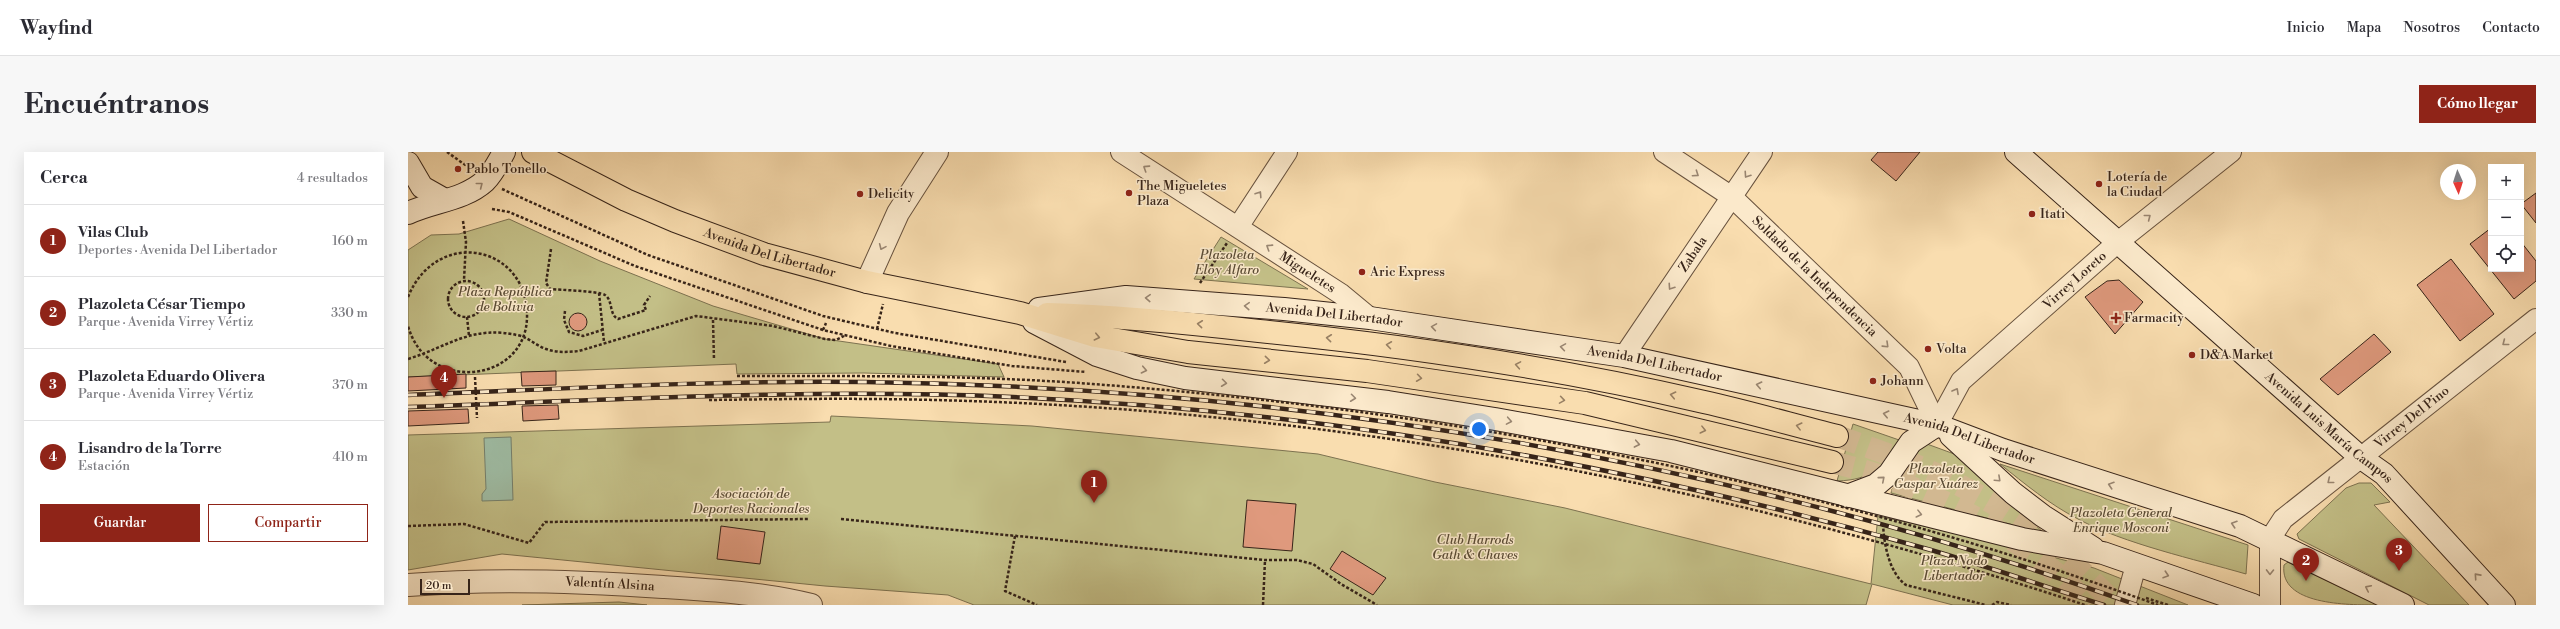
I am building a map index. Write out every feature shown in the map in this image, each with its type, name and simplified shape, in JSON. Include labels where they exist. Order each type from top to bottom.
[{"type":"main road","points":[[408,158],[409,152]]},
{"type":"main road","points":[[408,213],[470,193],[486,180],[504,152]]},
{"type":"main road","name":"Avenida Del Libertador","points":[[533,152],[626,200],[675,221],[764,254],[867,282],[1020,313],[1095,336],[1134,344],[1375,372],[1585,403],[1701,429],[1832,462]]},
{"type":"main road","points":[[867,282],[898,212],[938,152]]},
{"type":"main road","name":"Avenida Luis María Campos","points":[[2016,152],[2360,457],[2384,474],[2504,605]]},
{"type":"main road","points":[[408,163],[422,187],[445,200]]},
{"type":"main road","name":"Avenida Del Libertador","points":[[1020,313],[1065,304],[1126,297],[1370,318],[1624,356],[1937,425],[2010,452],[2240,526],[2270,539],[2403,605]]},
{"type":"main road","name":"Avenida Del Libertador","points":[[1020,313],[1098,316],[1194,324],[1368,342],[1582,376],[1704,402],[1837,436]]},
{"type":"main road","name":"Avenida Del Libertador","points":[[1020,313],[1097,355],[1137,368],[1185,378],[1388,402],[1581,433],[1671,451],[2022,539],[2103,553],[2253,605]]},
{"type":"main road","points":[[1847,496],[1876,485],[1888,474],[1911,442],[1937,425],[1973,454],[2013,493],[2042,516],[2103,553]]},
{"type":"main road","name":"Valentín Alsina","points":[[408,585],[464,580],[580,582],[712,590],[811,605]]},
{"type":"street","name":"Migueletes","points":[[1121,152],[1341,294],[1370,318]]},
{"type":"street","points":[[1238,227],[1287,152]]},
{"type":"street","name":"Soldado de la Independencia","points":[[1664,152],[1732,197],[1909,367],[1937,425]]},
{"type":"street","name":"Zabala","points":[[1624,356],[1762,152]]},
{"type":"street","name":"Virrey Loreto","points":[[1937,425],[1961,382],[2118,242],[2231,152]]},
{"type":"street","name":"Virrey Del Pino","points":[[2270,539],[2283,519],[2536,319]]},
{"type":"street","points":[[2270,539],[2270,605]]},
{"type":"street","points":[[2125,605],[2136,565]]},
{"type":"path","points":[[447,152],[486,180],[505,191],[520,196],[648,255],[823,316],[895,333],[1073,362]]},
{"type":"path","points":[[492,209],[509,212],[635,266],[844,336],[891,346],[1012,366],[1091,372]]},
{"type":"path","points":[[463,221],[466,242],[464,252],[464,280]]},
{"type":"path","points":[[1187,302],[1238,227]]},
{"type":"path","points":[[551,249],[547,287],[550,289],[605,295],[609,300],[613,315],[618,318],[646,310],[644,305],[650,296]]},
{"type":"path","points":[[408,297],[414,281],[427,266],[444,256],[464,252],[481,254],[498,261],[514,276],[521,286],[526,302],[527,320],[522,337],[513,351],[501,362],[485,370],[469,373],[446,369],[436,365],[422,354],[411,338],[408,326]]},
{"type":"path","points":[[464,280],[476,283],[485,298],[484,303],[478,313],[467,317],[455,313],[448,303],[449,291],[453,285],[464,280]]},
{"type":"path","points":[[599,294],[604,342]]},
{"type":"path","points":[[566,311],[564,320],[569,332],[583,336],[602,330]]},
{"type":"path","points":[[408,359],[451,340],[469,336],[498,333],[522,337],[545,349],[562,352],[594,348],[604,342],[696,316],[713,320],[774,326],[825,339],[836,340],[844,336]]},
{"type":"path","points":[[467,317],[469,336]]},
{"type":"path","points":[[713,320],[714,360]]},
{"type":"path","points":[[823,330],[826,323]]},
{"type":"path","points":[[737,376],[933,376],[1092,384],[1313,405],[1465,427],[1688,470],[1859,512],[2027,561],[2160,605]]},
{"type":"path","points":[[475,377],[477,418]]},
{"type":"path","points":[[710,400],[936,400],[1015,404],[1166,414],[1377,438],[1599,476],[1761,512],[1877,541],[2084,605]]},
{"type":"path","points":[[1882,504],[1886,547],[1898,580],[1906,585],[1986,605]]},
{"type":"path","points":[[408,526],[464,524],[529,543],[546,522],[808,519]]},
{"type":"path","points":[[841,519],[1265,560],[1297,560],[1313,564],[1341,584],[1376,605]]},
{"type":"path","points":[[1015,536],[1005,591],[1037,605]]},
{"type":"path","points":[[1263,605],[1265,560]]},
{"type":"path","points":[[1992,605],[1997,602],[2011,605]]},
{"type":"green space","name":"Plaza República de Bolivia","points":[[509,219],[600,261],[713,306],[825,339],[998,364],[1004,377],[864,373],[737,374],[736,364],[408,377],[408,250],[431,235],[459,234]]},
{"type":"green space","name":"Plazoleta Eloy Alfaro","points":[[1221,237],[1308,289],[1194,279]]},
{"type":"green space","points":[[831,416],[1032,426],[1318,454],[1435,482],[1565,508],[1871,584],[1878,516],[1992,541],[2094,568],[2188,605],[1953,605],[1872,584],[1866,605],[974,605],[948,595],[825,586],[502,554],[408,570],[408,435],[830,422]]},
{"type":"green space","points":[[1853,424],[1902,441],[1882,465],[1868,475],[1849,480],[1837,481]]},
{"type":"green space","name":"Plazoleta Gaspar Xuárez","points":[[1927,444],[1957,455],[2044,533],[1891,493],[1892,489],[1897,485],[1920,448]]},
{"type":"green space","name":"Plazoleta General Enrique Mosconi","points":[[2000,464],[2248,545],[2246,574],[2160,550],[2097,528],[2057,507]]},
{"type":"green space","points":[[2359,483],[2371,483],[2390,502],[2374,505],[2469,605],[2429,605],[2299,539],[2297,534],[2346,488]]},
{"type":"green space","points":[[2288,562],[2378,605],[2333,603],[2303,595],[2292,588],[2285,578],[2284,565]]},
{"type":"green space","points":[[619,602],[647,605],[522,605]]},
{"type":"shaded area","points":[[511,437],[513,500],[482,501],[482,494],[486,489],[484,438]]},
{"type":"building","points":[[1878,152],[1920,152],[1896,181],[1871,160]]},
{"type":"building","points":[[2536,193],[2536,223],[2524,208],[2524,202]]},
{"type":"building","points":[[2488,230],[2488,266],[2470,244]]},
{"type":"building","points":[[2524,246],[2536,261],[2536,281],[2514,299],[2492,272],[2524,272]]},
{"type":"building","points":[[2451,259],[2494,314],[2460,341],[2417,285]]},
{"type":"building","name":"Farmacity","points":[[2119,280],[2143,302],[2115,334],[2085,297],[2107,281]]},
{"type":"building","points":[[578,313],[584,316],[587,322],[584,328],[578,331],[572,328],[569,322],[572,316]]},
{"type":"building","points":[[2374,334],[2391,352],[2338,395],[2320,379]]},
{"type":"building","points":[[556,371],[556,385],[522,386],[521,372]]},
{"type":"building","points":[[466,374],[466,388],[408,391],[408,377]]},
{"type":"building","points":[[558,405],[559,419],[523,421],[522,406]]},
{"type":"building","points":[[468,409],[469,423],[408,426],[408,411]]},
{"type":"building","points":[[1247,500],[1296,504],[1292,551],[1243,547]]},
{"type":"building","points":[[721,526],[765,532],[760,564],[717,559]]},
{"type":"building","points":[[1342,551],[1386,578],[1373,595],[1330,569]]},
{"type":"tunnel","points":[[1837,436],[1885,453],[1948,479],[2005,511],[2064,555],[2116,605]]},
{"type":"tunnel","points":[[1832,462],[1890,479],[1972,515],[1997,530],[2046,565],[2089,605]]},
{"type":"railway","points":[[408,395],[751,382],[866,382],[1028,387],[1189,399],[1351,417],[1511,441],[1670,472],[1828,510],[1983,554],[2137,605]]},
{"type":"railway","points":[[408,407],[635,398],[786,394],[862,394],[1013,397],[1129,404],[1245,415],[1361,429],[1476,447],[1591,468],[1705,492],[1931,550],[2104,605]]},
{"type":"place","name":"Pablo Tonello","points":[[458,169]]},
{"type":"place","name":"Lotería de la Ciudad","points":[[2099,184]]},
{"type":"place","name":"The Migueletes Plaza","points":[[1129,193]]},
{"type":"place","name":"Delicity","points":[[860,194]]},
{"type":"place","name":"Itati","points":[[2032,214]]},
{"type":"place","name":"Aric Express","points":[[1362,272]]},
{"type":"place","name":"Farmacity","points":[[2116,318]]},
{"type":"place","name":"Volta","points":[[1928,349]]},
{"type":"place","name":"D&A Market","points":[[2192,355]]},
{"type":"place","name":"Johann","points":[[1873,381]]},
{"type":"place","name":"Lisandro de la Torre","points":[[444,398]]},
{"type":"place","name":"Vilas Club","points":[[1094,503]]},
{"type":"place","name":"Plazoleta Eduardo Olivera","points":[[2399,571]]},
{"type":"place","name":"Plazoleta César Tiempo","points":[[2306,581]]},
{"type":"park label","name":"Asociación de Deportes Racionales","points":[[751,502]]},
{"type":"park label","name":"Club Harrods Gath & Chaves","points":[[1475,548]]},
{"type":"park label","name":"Plaza Nodo Libertador","points":[[1954,568]]}]
